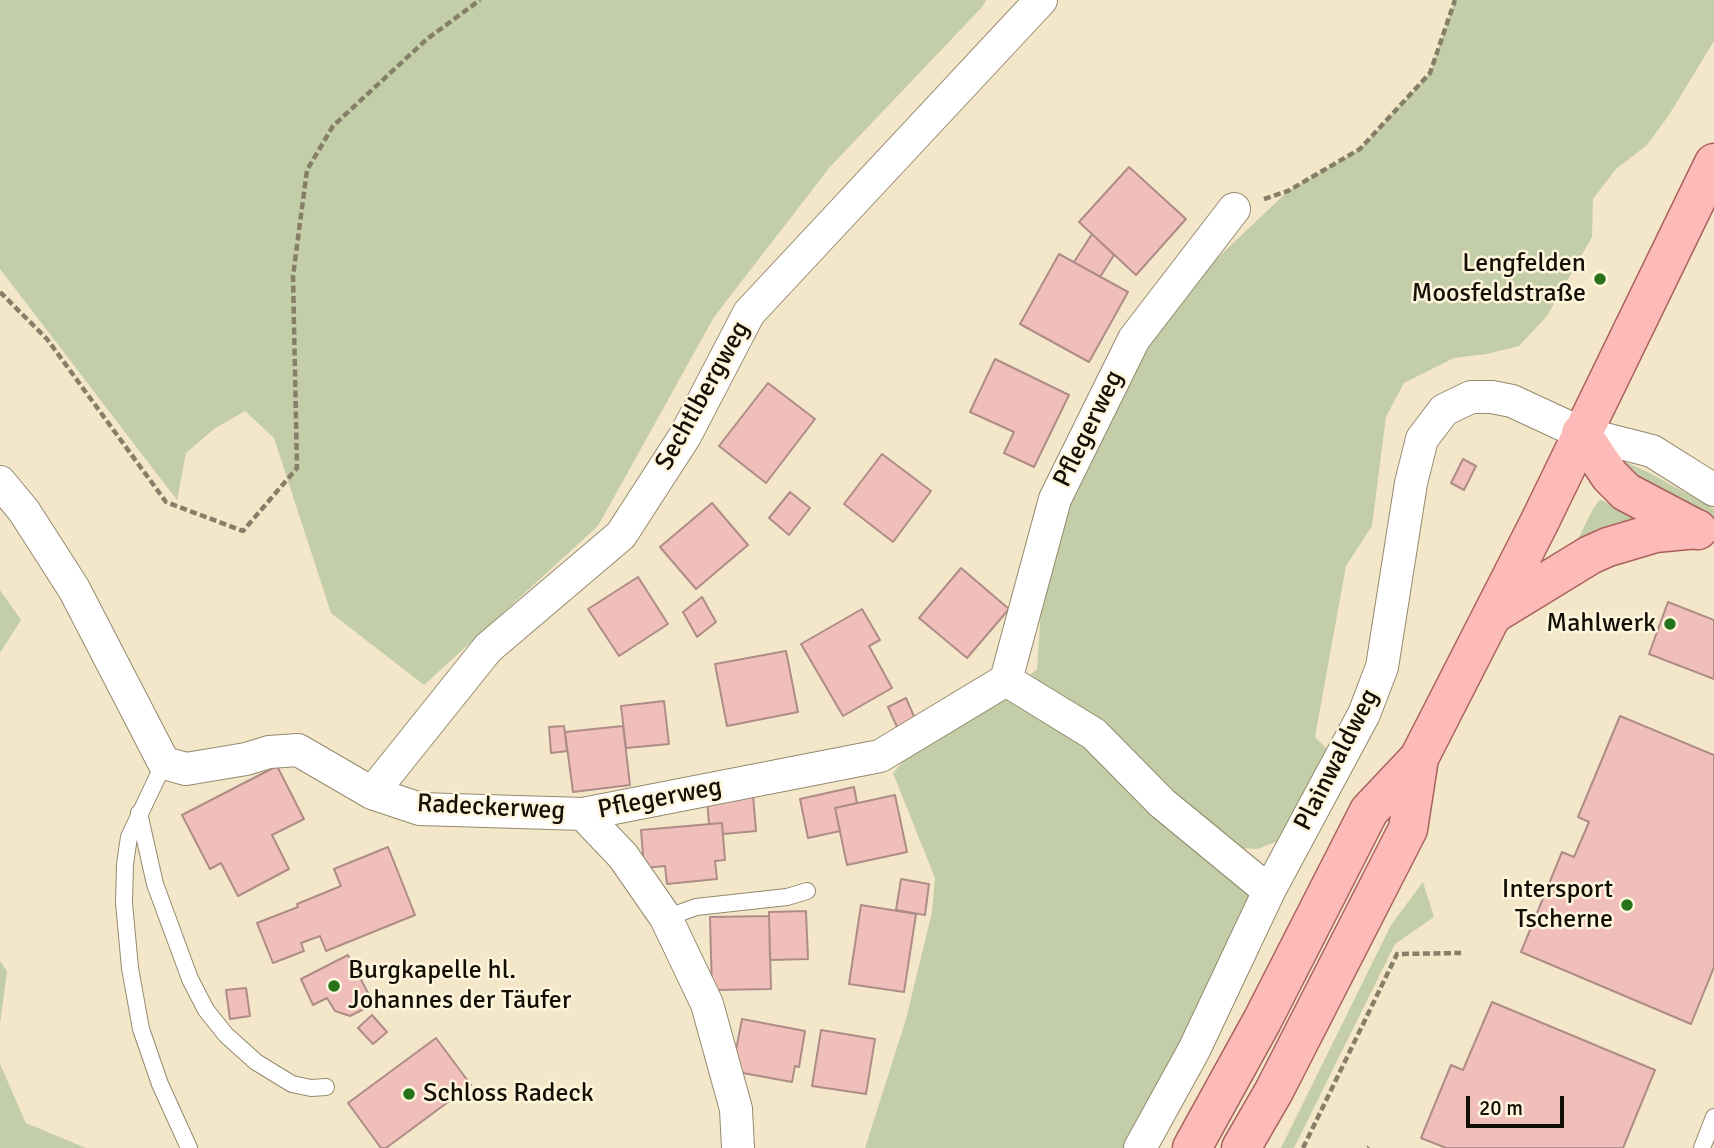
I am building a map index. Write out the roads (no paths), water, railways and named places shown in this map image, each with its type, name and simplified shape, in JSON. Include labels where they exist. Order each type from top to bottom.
[{"type":"main road","points":[[1192,1148],[1262,1021],[1369,811],[1419,758],[1714,163]]},
{"type":"main road","points":[[1581,433],[1610,476],[1626,492],[1705,531]]},
{"type":"main road","points":[[1492,615],[1590,555],[1608,547],[1656,533],[1705,531]]},
{"type":"main road","points":[[1241,1148],[1274,1091],[1408,830],[1419,758]]},
{"type":"street","name":"Sechtlbergweg","points":[[372,793],[488,648],[621,536],[685,436],[750,313],[1041,0]]},
{"type":"street","name":"Pflegerweg","points":[[583,814],[880,756],[1006,680],[1055,499],[1134,338],[1234,209]]},
{"type":"street","name":"Plainwaldweg","points":[[1140,1148],[1194,1050],[1269,891],[1364,714],[1382,667],[1410,484],[1422,439],[1444,410],[1471,397],[1512,401],[1581,433],[1652,451],[1714,490]]},
{"type":"street","points":[[0,482],[24,511],[74,589],[164,763]]},
{"type":"street","points":[[1006,680],[1094,734],[1162,803],[1269,891]]},
{"type":"street","name":"Radeckerweg","points":[[164,763],[187,769],[246,760],[268,752],[298,750],[372,793],[420,808],[583,814],[623,856],[666,918],[707,1004],[736,1109],[738,1148]]},
{"type":"lane","points":[[164,763],[129,836],[124,903],[130,968],[141,1029],[160,1084],[189,1148]]},
{"type":"lane","points":[[139,813],[155,884],[190,979],[206,1010],[226,1035],[256,1062],[292,1084],[311,1088],[326,1087]]},
{"type":"lane","points":[[666,918],[696,907],[787,897],[807,891]]},
{"type":"lane","points":[[1702,1148],[1714,1117]]},
{"type":"place","name":"Lengfelden Moosfeldstraße","points":[[1600,279]]},
{"type":"place","name":"Mahlwerk","points":[[1670,624]]},
{"type":"place","name":"Intersport Tscherne","points":[[1627,905]]},
{"type":"place","name":"Burgkapelle hl. Johannes der Täufer","points":[[334,986]]},
{"type":"place","name":"Schloss Radeck","points":[[409,1094]]}]
